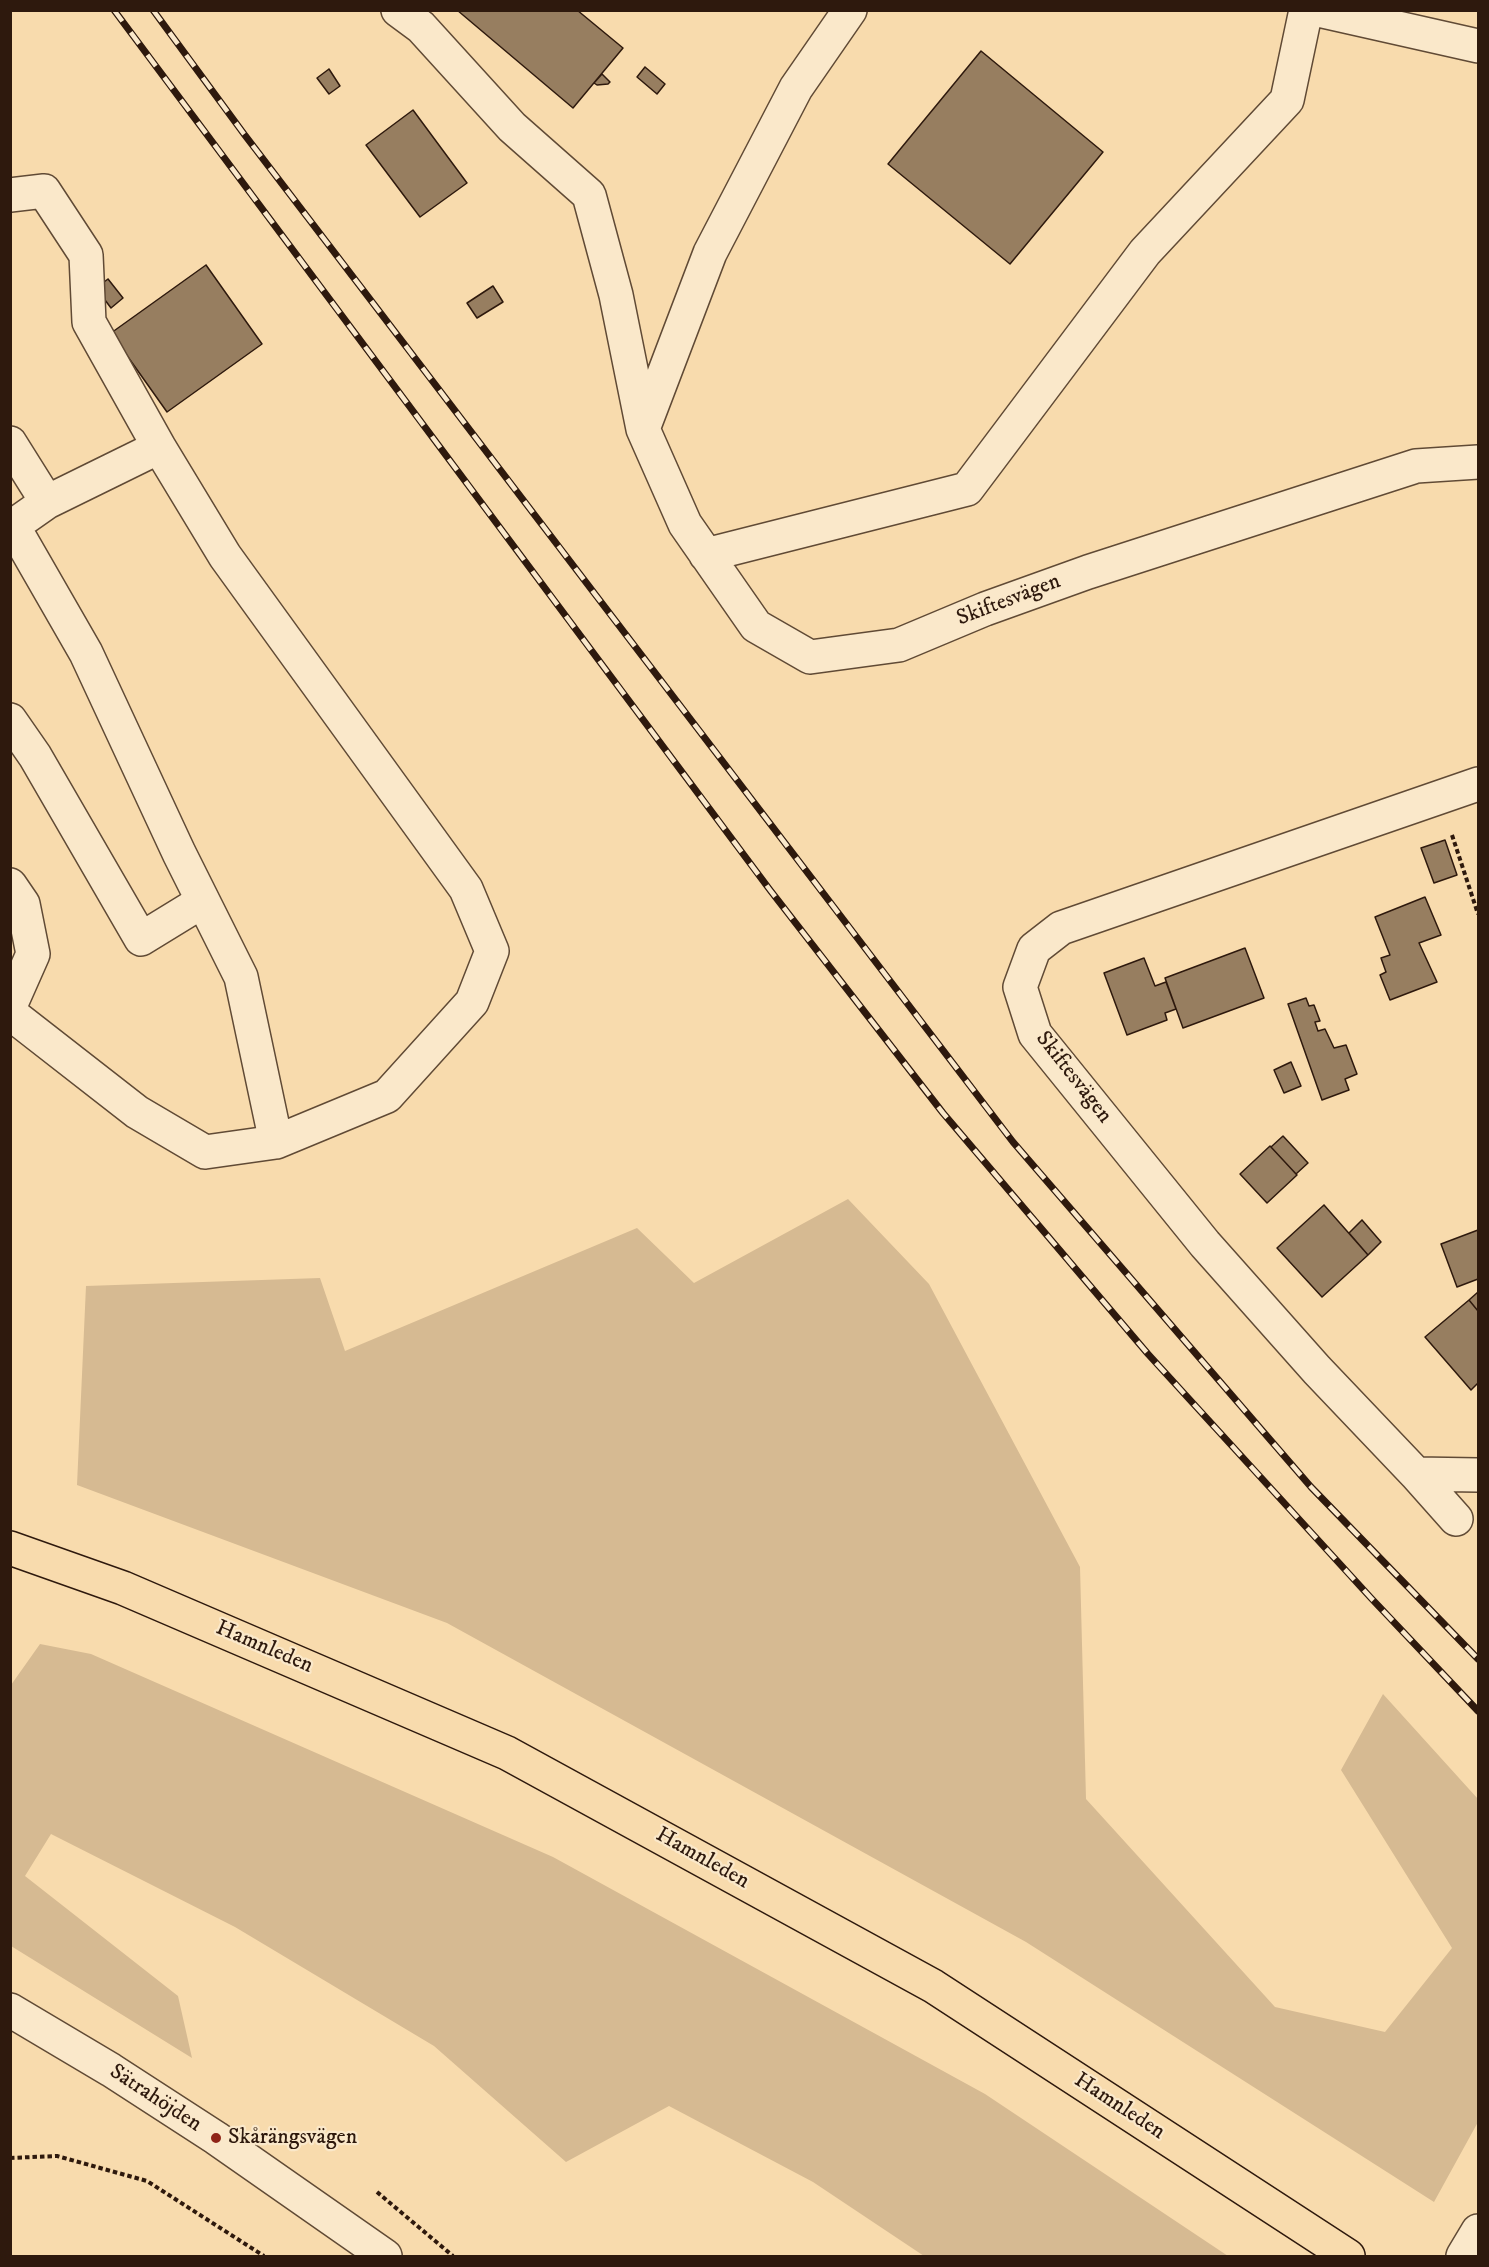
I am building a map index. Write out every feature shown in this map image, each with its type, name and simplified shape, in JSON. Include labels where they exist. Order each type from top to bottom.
[{"type":"main road","name":"Hamnleden","points":[[10,1548],[123,1588],[507,1753],[933,1986],[1348,2256]]},
{"type":"street","name":"Skiftesvägen","points":[[398,10],[422,27],[512,127],[589,195],[616,295],[643,429],[685,524],[756,626],[810,657],[899,645],[985,609],[1088,572],[1416,466],[1479,462]]},
{"type":"street","points":[[643,429],[710,253],[796,88],[850,10]]},
{"type":"street","points":[[706,555],[967,489],[1145,252],[1287,100],[1306,10]]},
{"type":"street","points":[[1318,10],[1479,46]]},
{"type":"street","points":[[10,195],[44,191],[86,255],[89,322],[159,447],[225,556],[466,889],[492,951],[472,1002],[387,1096],[276,1142],[205,1152],[138,1112],[10,1013]]},
{"type":"street","points":[[10,443],[46,502]]},
{"type":"street","points":[[159,447],[46,502],[12,527],[86,653],[241,977],[276,1142]]},
{"type":"street","points":[[10,720],[35,756],[141,939],[203,901]]},
{"type":"street","name":"Skiftesvägen","points":[[1456,1519],[1317,1370],[1205,1244],[1035,1034],[1020,987],[1035,949],[1061,928],[1479,784]]},
{"type":"street","points":[[10,885],[23,904],[33,954],[10,1006]]},
{"type":"street","points":[[1416,1474],[1479,1475]]},
{"type":"street","name":"Sätrahöjden","points":[[10,2010],[111,2070],[216,2138],[385,2256]]},
{"type":"street","points":[[1463,2256],[1479,2231]]},
{"type":"path","points":[[1440,796],[1479,914]]},
{"type":"path","points":[[10,2158],[57,2156],[147,2181],[264,2256]]},
{"type":"path","points":[[377,2192],[453,2256]]},
{"type":"shaded area","points":[[848,1199],[929,1284],[1080,1567],[1086,1799],[1275,2007],[1385,2032],[1452,1948],[1341,1770],[1383,1694],[1478,1799],[1478,2122],[1434,2202],[1026,1942],[447,1623],[77,1485],[86,1286],[320,1278],[345,1351],[637,1228],[694,1283]]},
{"type":"shaded area","points":[[40,1644],[91,1654],[553,1857],[985,2094],[1228,2256],[924,2256],[813,2182],[669,2106],[566,2162],[434,2046],[235,1927],[51,1834],[25,1876],[178,1996],[192,2058],[11,1946],[11,1685]]},
{"type":"building","points":[[457,10],[577,10],[623,48],[573,108]]},
{"type":"building","points":[[981,51],[1103,152],[1010,264],[888,164]]},
{"type":"building","points":[[645,67],[665,84],[657,94],[637,77]]},
{"type":"building","points":[[329,69],[340,86],[329,94],[317,78]]},
{"type":"building","points":[[602,74],[610,82],[597,85],[594,83]]},
{"type":"building","points":[[413,110],[467,183],[420,217],[366,145]]},
{"type":"building","points":[[206,265],[262,344],[167,412],[111,333]]},
{"type":"building","points":[[108,279],[123,298],[111,308],[96,288]]},
{"type":"building","points":[[493,286],[503,302],[477,318],[467,303]]},
{"type":"building","points":[[1445,840],[1457,875],[1434,883],[1421,848]]},
{"type":"building","points":[[1425,897],[1441,935],[1419,943],[1437,982],[1390,1000],[1380,975],[1386,972],[1381,958],[1390,955],[1375,917]]},
{"type":"building","points":[[1245,948],[1264,998],[1183,1028],[1165,978]]},
{"type":"building","points":[[1144,958],[1155,986],[1166,982],[1176,1009],[1165,1013],[1167,1020],[1127,1035],[1104,973]]},
{"type":"building","points":[[1306,998],[1309,1006],[1314,1005],[1320,1021],[1315,1022],[1318,1031],[1325,1029],[1334,1048],[1346,1045],[1357,1074],[1345,1079],[1349,1090],[1322,1100],[1288,1004]]},
{"type":"building","points":[[1291,1062],[1301,1086],[1284,1093],[1274,1070]]},
{"type":"building","points":[[1283,1136],[1308,1163],[1296,1174],[1271,1147]]},
{"type":"building","points":[[1270,1146],[1297,1175],[1267,1203],[1240,1174]]},
{"type":"building","points":[[1324,1205],[1368,1255],[1322,1297],[1277,1248]]},
{"type":"building","points":[[1362,1220],[1381,1242],[1368,1255],[1349,1233]]},
{"type":"building","points":[[1478,1230],[1478,1279],[1457,1287],[1441,1244]]},
{"type":"building","points":[[1478,1292],[1478,1311],[1469,1300]]},
{"type":"building","points":[[1469,1300],[1478,1311],[1478,1383],[1471,1390],[1425,1337]]},
{"type":"railway","points":[[114,10],[770,890],[943,1113],[1148,1354],[1371,1598],[1478,1711]]},
{"type":"railway","points":[[153,10],[244,134],[1013,1142],[1311,1487],[1478,1659]]},
{"type":"place","name":"Skårängsvägen","points":[[216,2138]]}]
